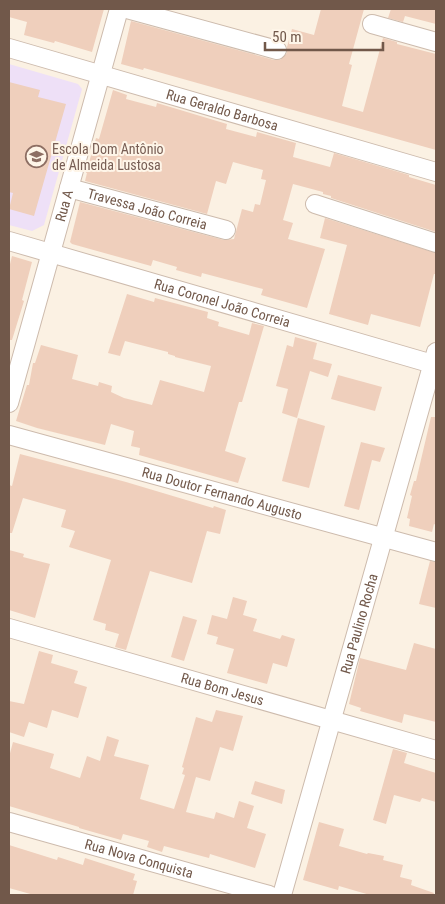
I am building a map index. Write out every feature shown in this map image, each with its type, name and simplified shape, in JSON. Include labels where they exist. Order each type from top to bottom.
[{"type":"street","name":"Rua A","points":[[9,403],[119,9]]},
{"type":"street","points":[[127,9],[277,50]]},
{"type":"street","points":[[372,24],[436,42]]},
{"type":"street","name":"Rua Geraldo Barbosa","points":[[9,48],[436,172]]},
{"type":"street","name":"Travessa João Correia","points":[[70,188],[226,230]]},
{"type":"street","points":[[315,204],[436,243]]},
{"type":"street","name":"Rua Coronel João Correia","points":[[9,241],[435,360]]},
{"type":"street","name":"Rua Paulino Rocha","points":[[282,895],[435,360]]},
{"type":"street","name":"Rua Doutor Fernando Augusto","points":[[9,434],[436,552]]},
{"type":"street","name":"Rua Bom Jesus","points":[[9,628],[436,750]]},
{"type":"street","name":"Rua Nova Conquista","points":[[9,822],[269,895]]},
{"type":"shaded area","name":"Escola Dom Antônio de Almeida Lustosa","points":[[9,64],[78,84],[82,89],[44,225],[32,231],[9,225]]},
{"type":"building","points":[[9,9],[104,9],[92,52],[55,41],[54,43],[24,35],[27,22],[9,17]]},
{"type":"building","points":[[321,9],[364,9],[349,64],[352,65],[342,106],[363,112],[383,38],[397,42],[397,44],[436,54],[436,150],[144,68],[143,70],[121,64],[131,21],[274,60],[280,60],[287,53],[292,29],[314,35]]},
{"type":"building","points":[[391,9],[436,9],[436,24],[405,16],[403,22],[388,18]]},
{"type":"building","name":"Escola Dom Antônio de Almeida Lustosa","points":[[9,82],[40,90],[38,97],[66,104],[34,216],[9,209],[13,193],[9,192]]},
{"type":"building","points":[[113,90],[127,95],[126,99],[156,107],[157,103],[227,124],[226,129],[256,137],[257,132],[296,143],[293,157],[330,167],[334,153],[436,185],[436,232],[331,198],[331,196],[323,194],[323,192],[293,184],[283,220],[293,223],[288,239],[325,249],[307,308],[261,295],[263,289],[202,273],[201,277],[176,270],[177,267],[153,260],[151,266],[72,244],[70,242],[80,202],[224,240],[234,239],[242,209],[253,212],[255,204],[260,205],[266,180],[261,179],[263,170],[233,162],[226,184],[216,181],[207,214],[85,181],[96,138],[99,139]]},
{"type":"building","points":[[325,218],[436,253],[436,274],[434,274],[420,327],[371,314],[368,325],[329,314],[347,245],[320,238]]},
{"type":"building","points":[[12,256],[32,262],[22,300],[24,301],[12,340],[9,340],[9,268]]},
{"type":"building","points":[[127,294],[154,302],[155,298],[208,312],[207,318],[219,322],[218,326],[249,335],[252,323],[264,326],[242,402],[239,402],[225,451],[246,458],[238,483],[139,455],[140,448],[131,446],[134,431],[111,424],[105,445],[16,421],[27,385],[29,385],[33,363],[35,363],[41,345],[78,355],[72,379],[98,386],[99,382],[112,386],[111,392],[124,398],[152,405],[160,380],[204,392],[211,366],[125,341],[120,356],[108,353]]},
{"type":"building","points":[[295,337],[317,343],[313,359],[332,364],[328,377],[310,371],[297,418],[282,413],[288,389],[276,386],[287,345],[293,347]]},
{"type":"building","points":[[338,375],[382,387],[375,411],[331,399]]},
{"type":"building","points":[[431,417],[436,417],[436,525],[434,524],[432,532],[409,526],[410,519],[407,518],[412,496],[410,495],[414,481],[416,481]]},
{"type":"building","points":[[298,418],[325,426],[309,488],[282,481]]},
{"type":"building","points":[[361,442],[385,448],[380,462],[372,460],[359,510],[344,506]]},
{"type":"building","points":[[20,454],[226,510],[220,534],[207,531],[192,583],[150,571],[126,650],[115,647],[119,634],[105,630],[106,624],[93,620],[111,560],[69,547],[75,531],[61,527],[66,510],[23,498],[12,533],[9,533],[9,485],[12,486]]},
{"type":"building","points":[[9,550],[24,554],[23,557],[50,564],[35,618],[9,610]]},
{"type":"building","points":[[430,561],[436,562],[436,608],[419,604]]},
{"type":"building","points":[[233,597],[247,601],[243,615],[257,619],[253,631],[280,639],[282,635],[295,639],[287,667],[273,663],[267,684],[227,673],[234,649],[216,644],[218,637],[207,634],[212,615],[227,619]]},
{"type":"building","points":[[183,616],[197,620],[184,661],[171,657]]},
{"type":"building","points":[[414,643],[436,649],[436,722],[404,714],[402,723],[360,711],[361,708],[349,704],[360,658],[406,670]]},
{"type":"building","points":[[39,651],[53,655],[51,663],[78,671],[74,683],[87,687],[78,718],[52,710],[47,728],[29,722],[24,737],[9,732],[9,701],[24,704]]},
{"type":"building","points":[[216,710],[243,716],[233,751],[220,747],[210,781],[196,777],[186,812],[214,819],[216,812],[234,818],[239,801],[254,806],[247,828],[266,834],[255,868],[210,854],[209,858],[164,846],[162,852],[147,847],[149,841],[123,834],[121,840],[9,806],[9,757],[13,742],[54,754],[50,768],[80,778],[87,756],[100,761],[107,736],[119,740],[114,756],[149,765],[140,799],[174,809],[185,775],[182,774],[184,768],[182,767],[196,717],[212,722]]},
{"type":"building","points":[[393,749],[407,753],[404,763],[436,773],[436,802],[422,798],[420,802],[394,795],[386,824],[373,820]]},
{"type":"building","points":[[255,781],[285,790],[282,804],[251,794]]},
{"type":"building","points":[[319,822],[344,829],[339,846],[367,854],[384,856],[383,860],[403,865],[400,877],[412,880],[411,885],[434,893],[433,895],[370,895],[339,886],[338,890],[303,880]]},
{"type":"building","points":[[9,845],[57,860],[58,857],[83,865],[85,858],[135,874],[133,880],[137,881],[133,895],[34,895],[9,888]]},
{"type":"place","name":"Escola Dom Antônio de Almeida Lustosa","points":[[36,157]]}]
